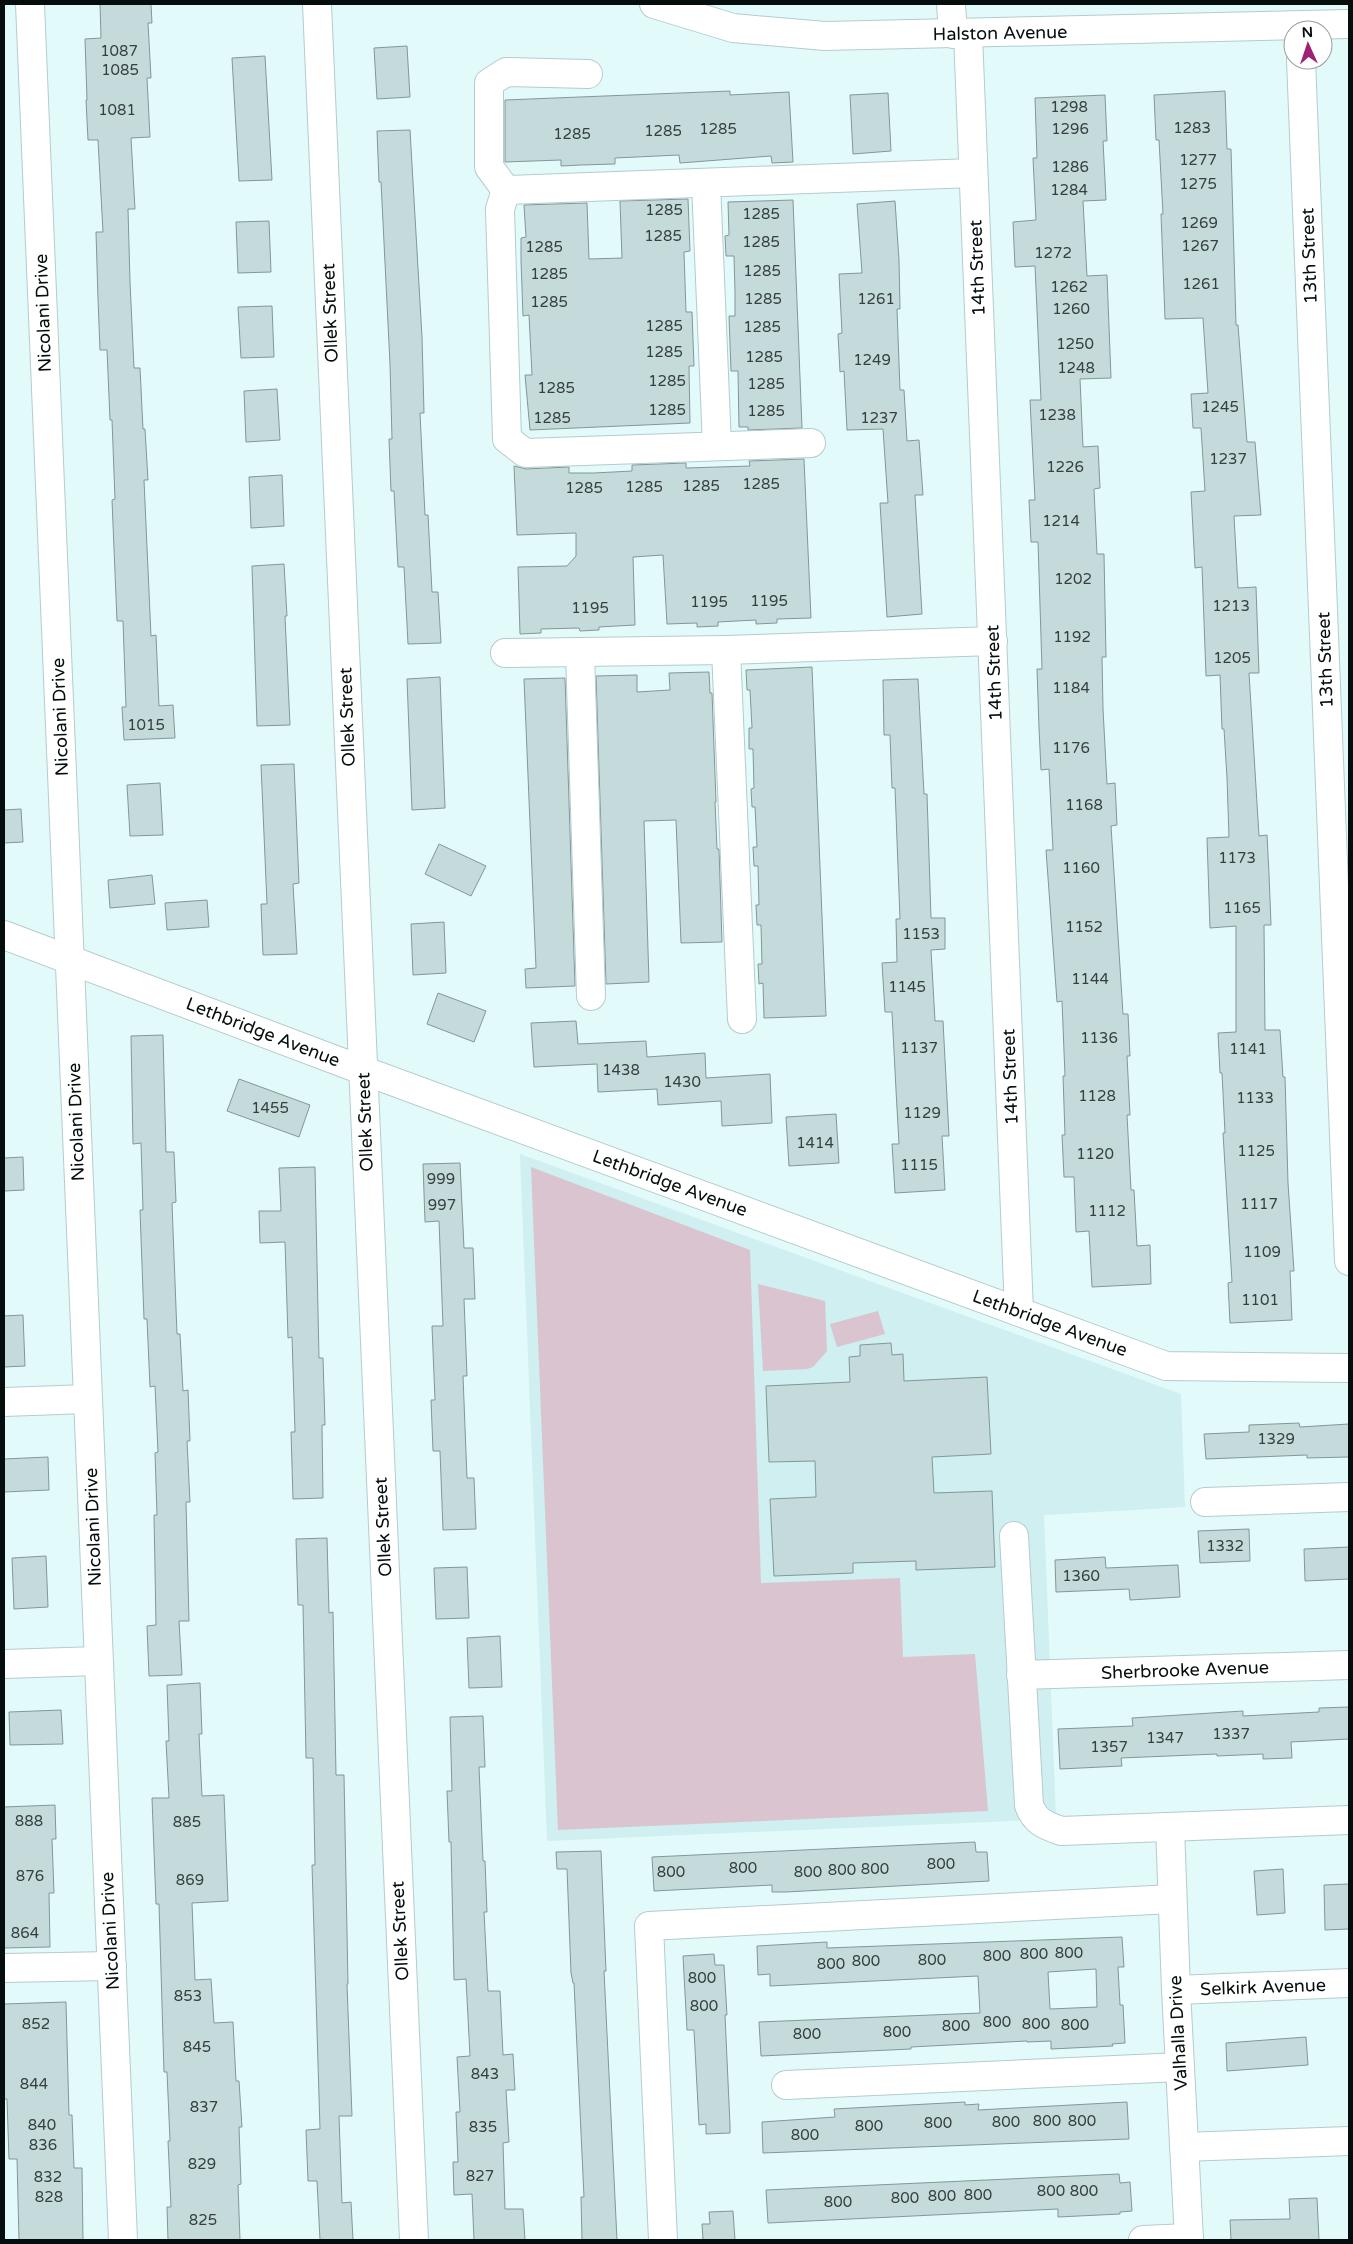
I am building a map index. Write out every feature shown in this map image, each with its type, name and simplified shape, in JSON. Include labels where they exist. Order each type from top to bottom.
[{"type":"street","name":"Nicolani Drive","points":[[30,4],[123,2240]]},
{"type":"street","name":"Ollek Street","points":[[317,4],[414,2240]]},
{"type":"street","name":"Halston Avenue","points":[[654,4],[733,28],[825,36],[1283,27]]},
{"type":"street","name":"14th Street","points":[[951,4],[961,34],[973,173],[1020,1312]]},
{"type":"street","name":"Halston Avenue","points":[[1333,25],[1349,24]]},
{"type":"street","name":"13th Street","points":[[1301,70],[1349,1261]]},
{"type":"street","points":[[506,190],[489,168],[489,83],[506,72],[588,74]]},
{"type":"street","points":[[506,190],[973,173]]},
{"type":"street","points":[[706,183],[717,446]]},
{"type":"street","points":[[506,190],[500,209],[507,439],[525,453],[811,443]]},
{"type":"street","points":[[505,653],[726,650],[993,641]]},
{"type":"street","points":[[726,650],[742,1019]]},
{"type":"street","points":[[580,653],[592,996]]},
{"type":"street","name":"Lethbridge Avenue","points":[[4,935],[362,1070],[1166,1366],[1349,1368]]},
{"type":"street","points":[[4,1402],[88,1399]]},
{"type":"street","points":[[1206,1502],[1349,1498]]},
{"type":"street","points":[[1014,1536],[1029,1805],[1032,1814],[1041,1824],[1061,1831],[1349,1820]]},
{"type":"street","points":[[4,1664],[98,1661]]},
{"type":"street","name":"Sherbrooke Avenue","points":[[1021,1675],[1349,1665]]},
{"type":"street","name":"Valhalla Drive","points":[[1170,1827],[1176,1990],[1189,2239]]},
{"type":"street","points":[[663,2240],[649,1926],[1172,1899]]},
{"type":"street","points":[[4,1968],[112,1966]]},
{"type":"street","name":"Selkirk Avenue","points":[[1176,1990],[1349,1983]]},
{"type":"street","points":[[786,2085],[1180,2067]]},
{"type":"street","points":[[1184,2147],[1349,2141]]},
{"type":"street","points":[[1143,2240],[1189,2239]]},
{"type":"shaded area","points":[[520,1154],[1181,1394],[1185,1507],[1044,1515],[1056,1819],[547,1841]]},
{"type":"shaded area","points":[[531,1167],[750,1250],[761,1583],[900,1578],[903,1657],[975,1654],[988,1811],[558,1830]]},
{"type":"shaded area","points":[[758,1284],[825,1301],[827,1351],[813,1367],[807,1369],[763,1371]]},
{"type":"shaded area","points":[[878,1311],[885,1334],[837,1347],[830,1324]]},
{"type":"building","points":[[100,4],[151,4],[152,23],[148,23],[151,78],[147,78],[150,137],[131,138],[135,209],[128,209],[130,282],[134,368],[140,368],[143,429],[145,429],[148,480],[144,480],[151,636],[156,635],[159,706],[173,705],[175,738],[124,740],[122,707],[126,707],[123,621],[117,621],[112,500],[115,499],[112,420],[110,420],[107,350],[100,350],[96,232],[103,232],[98,140],[88,140],[86,100],[85,39],[101,38]]},
{"type":"building","points":[[407,46],[410,97],[377,99],[374,48]]},
{"type":"building","points":[[265,56],[272,180],[239,181],[232,58]]},
{"type":"building","points":[[730,91],[730,95],[789,92],[793,162],[772,163],[771,156],[680,163],[679,155],[615,158],[615,164],[561,166],[561,160],[505,162],[505,100]]},
{"type":"building","points":[[1225,91],[1227,149],[1231,149],[1236,325],[1238,325],[1247,442],[1255,442],[1261,515],[1234,516],[1238,588],[1256,587],[1259,673],[1249,673],[1259,836],[1267,835],[1269,874],[1271,925],[1264,925],[1265,1030],[1280,1030],[1283,1077],[1285,1077],[1288,1183],[1294,1271],[1290,1271],[1292,1320],[1230,1323],[1228,1283],[1232,1282],[1223,1133],[1225,1133],[1222,1073],[1220,1073],[1218,1033],[1236,1032],[1236,926],[1210,928],[1207,838],[1229,837],[1227,778],[1224,729],[1222,729],[1220,675],[1206,676],[1202,567],[1195,568],[1191,492],[1205,491],[1201,428],[1193,428],[1191,394],[1208,393],[1203,318],[1165,319],[1161,214],[1163,214],[1159,140],[1156,140],[1154,95]]},
{"type":"building","points":[[888,93],[891,151],[853,154],[850,95]]},
{"type":"building","points":[[1105,95],[1107,141],[1103,141],[1106,200],[1083,201],[1087,276],[1107,275],[1111,378],[1080,379],[1083,447],[1098,446],[1100,488],[1094,489],[1097,554],[1104,554],[1106,657],[1102,657],[1103,709],[1107,784],[1115,783],[1117,825],[1111,826],[1123,1014],[1128,1014],[1130,1056],[1127,1056],[1130,1115],[1127,1115],[1131,1190],[1134,1190],[1137,1246],[1150,1245],[1151,1284],[1092,1287],[1089,1231],[1076,1232],[1074,1177],[1064,1177],[1062,1135],[1065,1135],[1063,1076],[1065,1076],[1062,1001],[1057,1002],[1046,850],[1053,850],[1049,769],[1041,770],[1037,669],[1042,669],[1038,542],[1031,542],[1029,500],[1035,500],[1030,400],[1041,400],[1035,266],[1015,267],[1013,222],[1036,220],[1033,158],[1037,158],[1035,98]]},
{"type":"building","points":[[410,130],[422,337],[424,413],[420,413],[425,515],[428,515],[432,592],[438,592],[441,643],[408,644],[404,567],[398,567],[394,491],[391,491],[389,439],[392,439],[390,364],[377,131]]},
{"type":"building","points":[[688,199],[690,251],[684,252],[686,312],[692,312],[694,366],[689,366],[690,423],[530,430],[525,375],[532,375],[529,315],[523,316],[521,261],[521,238],[526,237],[524,205],[587,203],[589,259],[622,258],[620,201]]},
{"type":"building","points":[[793,200],[802,428],[748,430],[748,427],[739,427],[738,371],[731,371],[729,316],[735,316],[735,293],[734,256],[726,256],[725,236],[729,235],[728,202]]},
{"type":"building","points":[[895,201],[899,260],[900,309],[897,309],[900,390],[904,390],[907,441],[919,440],[923,495],[915,495],[922,614],[887,617],[880,503],[888,503],[883,429],[847,430],[844,371],[840,372],[838,334],[842,333],[839,274],[862,273],[857,204]]},
{"type":"building","points":[[269,221],[271,272],[238,273],[236,222]]},
{"type":"building","points":[[272,306],[274,357],[241,358],[238,307]]},
{"type":"building","points":[[277,389],[280,440],[246,442],[244,391]]},
{"type":"building","points":[[804,459],[811,618],[777,619],[777,623],[756,624],[756,620],[718,622],[718,626],[697,627],[697,623],[667,624],[663,555],[633,557],[635,625],[599,627],[599,630],[580,631],[579,628],[541,629],[541,633],[520,634],[518,567],[567,566],[576,556],[576,533],[517,535],[514,466],[526,469],[569,467],[569,473],[594,473],[632,471],[632,465],[686,463],[686,468],[750,466],[749,461]]},
{"type":"building","points":[[282,475],[284,526],[251,528],[249,477]]},
{"type":"building","points":[[284,564],[290,725],[257,726],[252,566]]},
{"type":"building","points":[[812,667],[826,1016],[764,1018],[763,983],[759,984],[758,964],[762,964],[761,925],[757,925],[756,905],[759,905],[758,866],[754,866],[753,847],[757,847],[755,807],[752,807],[751,789],[754,788],[753,749],[749,749],[749,728],[752,728],[750,690],[747,690],[746,670]]},
{"type":"building","points":[[709,672],[710,693],[712,693],[722,942],[681,943],[676,820],[644,821],[649,982],[606,984],[596,676],[637,675],[637,692],[670,690],[669,673]]},
{"type":"building","points":[[440,677],[445,808],[412,810],[407,679]]},
{"type":"building","points":[[565,678],[575,986],[526,988],[525,969],[536,968],[524,679]]},
{"type":"building","points":[[918,679],[924,794],[927,794],[931,918],[945,918],[945,949],[931,950],[935,1021],[943,1021],[949,1136],[942,1136],[945,1190],[895,1193],[892,1144],[899,1144],[892,1012],[885,1012],[882,963],[897,962],[896,919],[900,919],[895,788],[892,788],[890,735],[884,735],[883,680]]},
{"type":"building","points":[[294,764],[299,883],[293,884],[297,954],[263,955],[261,904],[267,904],[261,765]]},
{"type":"building","points":[[160,783],[163,835],[130,836],[127,785]]},
{"type":"building","points":[[21,809],[23,842],[4,843],[4,810]]},
{"type":"building","points":[[439,844],[486,866],[471,896],[425,874]]},
{"type":"building","points":[[152,875],[155,904],[110,908],[108,880]]},
{"type":"building","points":[[207,900],[209,927],[167,930],[165,903]]},
{"type":"building","points":[[444,922],[446,973],[413,975],[411,924]]},
{"type":"building","points":[[438,993],[486,1011],[474,1042],[427,1024]]},
{"type":"building","points":[[576,1021],[578,1044],[646,1041],[647,1057],[705,1053],[706,1078],[770,1074],[772,1123],[722,1126],[721,1101],[658,1105],[657,1089],[598,1092],[597,1064],[534,1067],[531,1023]]},
{"type":"building","points":[[163,1035],[166,1152],[174,1152],[176,1202],[172,1203],[177,1334],[180,1334],[183,1391],[188,1390],[190,1441],[187,1441],[190,1502],[186,1502],[189,1621],[179,1621],[182,1675],[149,1676],[147,1626],[156,1625],[154,1515],[157,1515],[155,1453],[158,1452],[155,1386],[150,1387],[147,1319],[144,1319],[140,1210],[143,1210],[141,1143],[133,1144],[131,1036]]},
{"type":"building","points":[[239,1079],[310,1105],[299,1137],[227,1111]]},
{"type":"building","points":[[836,1114],[839,1163],[789,1166],[786,1117]]},
{"type":"building","points":[[23,1157],[24,1190],[4,1191],[4,1158]]},
{"type":"building","points":[[460,1163],[464,1248],[473,1248],[475,1299],[464,1299],[467,1376],[463,1376],[467,1478],[474,1478],[476,1529],[443,1530],[440,1451],[433,1451],[431,1400],[435,1400],[432,1326],[443,1326],[439,1221],[425,1222],[423,1164]]},
{"type":"building","points":[[315,1167],[319,1358],[323,1358],[325,1425],[322,1425],[323,1498],[293,1499],[291,1432],[295,1432],[292,1337],[288,1338],[285,1242],[260,1243],[259,1211],[281,1211],[279,1168]]},
{"type":"building","points":[[23,1315],[25,1366],[4,1367],[4,1316]]},
{"type":"building","points":[[891,1343],[892,1355],[903,1354],[904,1381],[987,1377],[991,1454],[932,1457],[934,1493],[992,1491],[995,1567],[916,1570],[916,1561],[853,1563],[853,1573],[774,1576],[770,1499],[816,1497],[815,1461],[769,1462],[766,1386],[850,1382],[849,1357],[860,1356],[860,1345]]},
{"type":"building","points":[[1299,1423],[1300,1427],[1349,1424],[1349,1457],[1307,1458],[1307,1455],[1206,1459],[1204,1434],[1249,1432],[1249,1425]]},
{"type":"building","points":[[48,1457],[49,1490],[4,1492],[4,1459]]},
{"type":"building","points":[[1249,1529],[1250,1561],[1200,1563],[1198,1531]]},
{"type":"building","points":[[327,1538],[329,1613],[333,1612],[336,1775],[344,1775],[347,1984],[352,2116],[339,2116],[342,2203],[351,2202],[353,2240],[320,2240],[317,2181],[308,2181],[306,2130],[320,2129],[312,1865],[315,1865],[313,1758],[306,1758],[303,1605],[298,1605],[296,1539]]},
{"type":"building","points":[[1349,1547],[1349,1579],[1305,1581],[1304,1549]]},
{"type":"building","points":[[46,1556],[48,1607],[14,1609],[12,1558]]},
{"type":"building","points":[[1105,1557],[1106,1568],[1178,1565],[1180,1597],[1130,1600],[1129,1589],[1056,1592],[1055,1560]]},
{"type":"building","points":[[467,1567],[469,1618],[436,1619],[434,1568]]},
{"type":"building","points":[[500,1636],[502,1687],[469,1688],[467,1638]]},
{"type":"building","points":[[200,1683],[202,1734],[199,1734],[202,1796],[224,1795],[228,1901],[192,1903],[195,1980],[211,1979],[214,2023],[233,2022],[236,2081],[239,2081],[242,2127],[239,2127],[241,2184],[238,2185],[240,2240],[168,2240],[167,2207],[171,2207],[168,2141],[170,2141],[167,2072],[164,2072],[159,1904],[156,1904],[152,1798],[169,1798],[166,1741],[169,1741],[167,1685]]},
{"type":"building","points":[[1349,1707],[1349,1739],[1291,1742],[1292,1758],[1263,1759],[1263,1754],[1217,1756],[1217,1754],[1121,1758],[1122,1766],[1060,1769],[1058,1729],[1133,1726],[1132,1718],[1243,1711],[1243,1716],[1319,1712],[1319,1708]]},
{"type":"building","points":[[61,1710],[63,1744],[10,1745],[9,1712]]},
{"type":"building","points":[[483,1716],[485,1767],[479,1767],[483,1861],[485,1861],[487,1912],[484,1912],[488,1991],[500,1991],[503,2055],[513,2054],[515,2090],[506,2090],[509,2142],[503,2143],[505,2209],[523,2209],[525,2240],[474,2240],[472,2194],[454,2195],[453,2162],[458,2162],[456,2112],[460,2112],[457,2057],[470,2056],[466,1979],[454,1980],[451,1842],[449,1842],[447,1791],[452,1791],[450,1717]]},
{"type":"building","points":[[55,1805],[56,1839],[52,1839],[54,1893],[49,1893],[50,1947],[4,1948],[4,1807]]},
{"type":"building","points":[[975,1842],[976,1852],[987,1852],[989,1881],[786,1892],[772,1892],[772,1885],[654,1891],[652,1857]]},
{"type":"building","points":[[601,1851],[606,1971],[604,1971],[617,2240],[582,2240],[581,2197],[584,2197],[567,1869],[557,1869],[556,1852]]},
{"type":"building","points":[[1283,1869],[1285,1913],[1257,1915],[1254,1871]]},
{"type":"building","points":[[1349,1884],[1349,1929],[1325,1930],[1324,1885]]},
{"type":"building","points":[[1122,1937],[1124,1967],[1118,1967],[1125,2043],[1112,2044],[1113,2046],[1051,2049],[1051,2041],[1027,2041],[761,2056],[759,2022],[980,2013],[978,1976],[770,1986],[770,1974],[758,1975],[757,1946],[827,1942],[827,1948]],"holes":[[[1096,1969],[1097,2007],[1050,2009],[1048,1972]]]},
{"type":"building","points":[[714,1954],[715,1965],[724,1965],[730,2133],[706,2134],[706,2124],[699,2125],[694,2030],[687,2030],[683,1956]]},
{"type":"building","points":[[66,2002],[69,2115],[72,2115],[74,2168],[82,2168],[83,2240],[19,2240],[17,2159],[9,2159],[7,2099],[4,2099],[4,2004]]},
{"type":"building","points":[[1306,2037],[1308,2065],[1227,2071],[1226,2043]]},
{"type":"building","points":[[965,2102],[965,2105],[979,2104],[978,2110],[1127,2102],[1129,2139],[763,2153],[762,2122],[835,2117],[834,2109]]},
{"type":"building","points":[[1119,2174],[1120,2183],[1130,2182],[1132,2211],[1120,2212],[1120,2214],[1058,2217],[1058,2209],[768,2223],[766,2190]]},
{"type":"building","points":[[1317,2198],[1319,2240],[1231,2240],[1230,2220],[1290,2219],[1289,2199]]},
{"type":"building","points":[[733,2211],[735,2240],[703,2240],[702,2224],[710,2224],[709,2212]]}]
